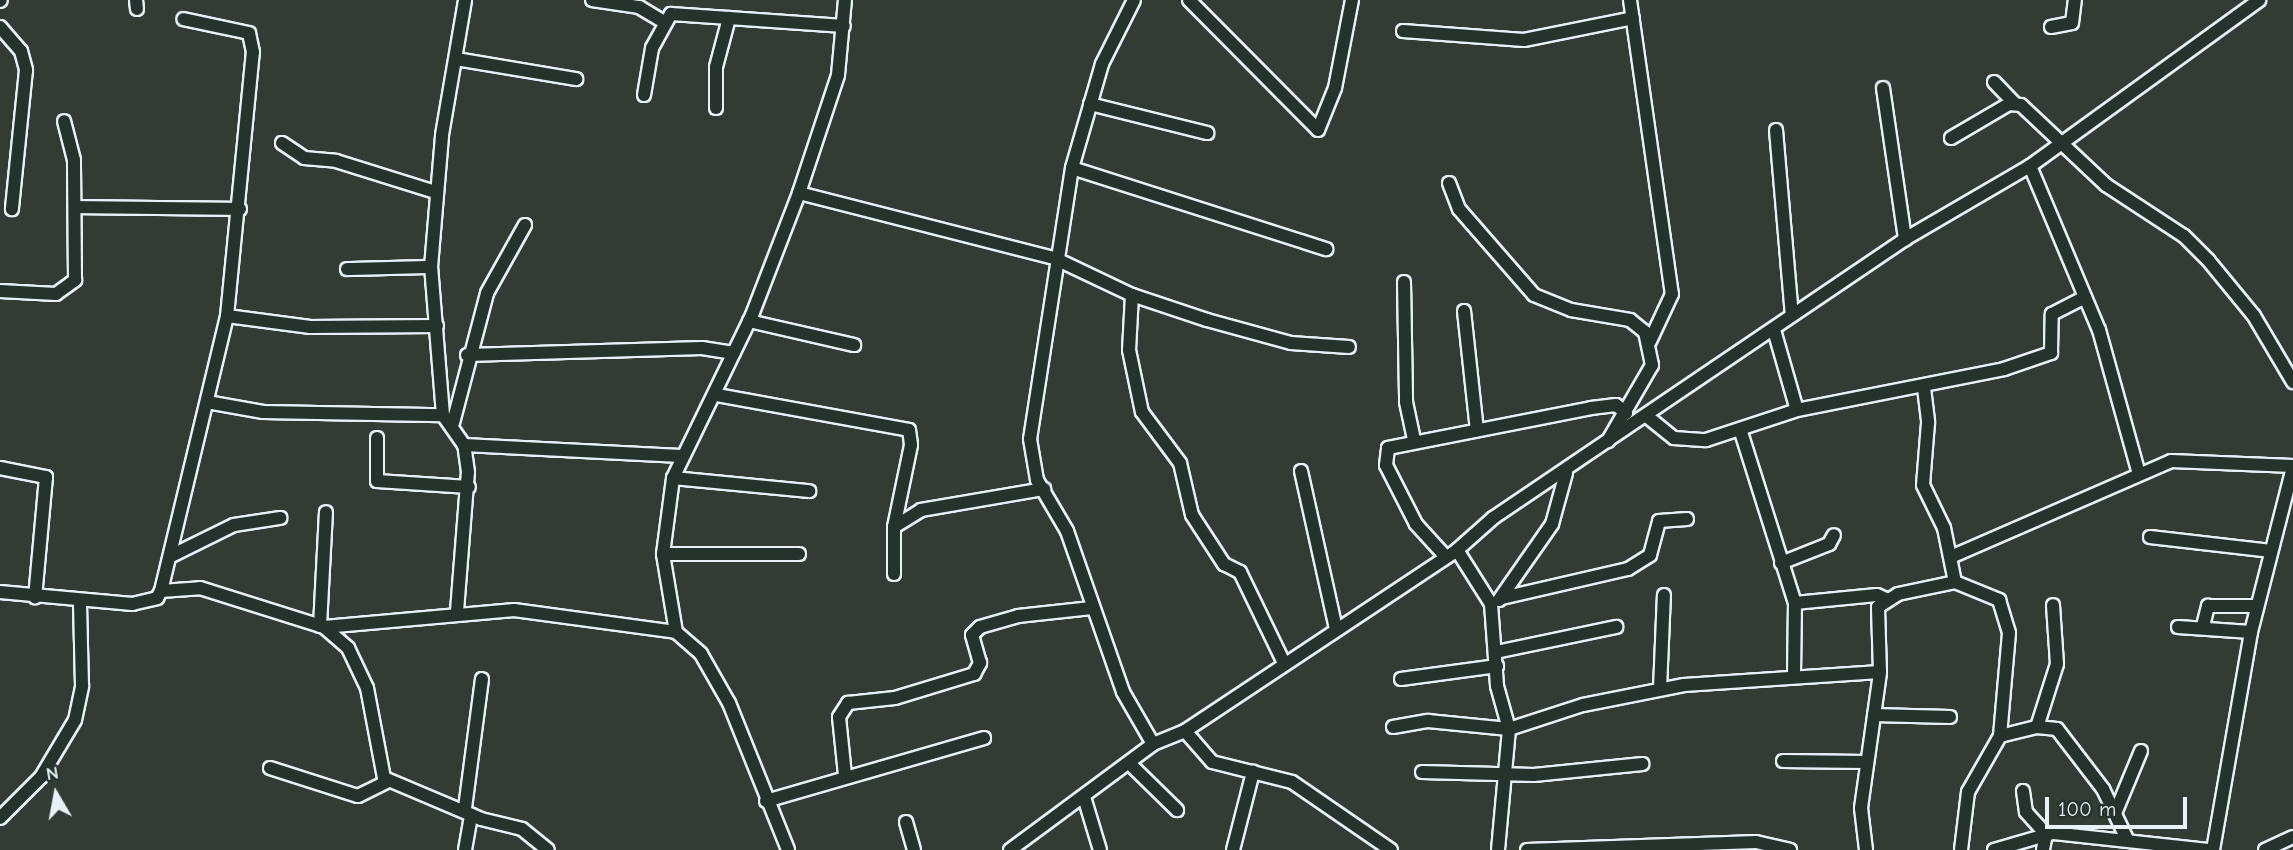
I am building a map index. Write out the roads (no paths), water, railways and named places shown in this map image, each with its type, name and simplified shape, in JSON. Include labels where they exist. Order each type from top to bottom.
[{"type":"street","points":[[457,611],[469,487],[464,444],[448,419],[431,267],[438,227],[435,192],[465,0]]},
{"type":"street","points":[[592,0],[648,10],[664,22]]},
{"type":"street","points":[[676,632],[663,554],[673,478],[681,456],[717,395],[799,193],[838,75],[845,0]]},
{"type":"street","points":[[1134,0],[1090,104],[1072,167],[1054,258],[1044,378],[1030,439],[1044,489],[1067,531],[1123,692],[1153,744]]},
{"type":"street","points":[[1189,0],[1318,130],[1335,88],[1352,0]]},
{"type":"street","points":[[1604,447],[1653,365],[1650,341],[1672,294],[1630,0]]},
{"type":"street","points":[[2051,27],[2072,23],[2075,0]]},
{"type":"street","points":[[1010,850],[1130,764],[1153,744],[1185,731],[1283,661],[1452,553],[1493,518],[1649,418],[1905,239],[2030,166],[2259,0]]},
{"type":"street","points":[[644,95],[664,22],[671,14],[844,26]]},
{"type":"street","points":[[716,108],[716,66],[729,18]]},
{"type":"street","points":[[1404,31],[1524,40],[1633,18]]},
{"type":"street","points":[[0,592],[80,602],[132,604],[157,598],[173,555],[183,485],[207,402],[227,316],[240,209],[252,40],[235,26],[183,19]]},
{"type":"street","points":[[0,27],[21,51],[26,70],[12,209]]},
{"type":"street","points":[[456,59],[576,79]]},
{"type":"street","points":[[1994,82],[2014,103],[2130,205],[2185,236],[2254,316],[2293,382]]},
{"type":"street","points":[[1883,88],[1905,239]]},
{"type":"street","points":[[1951,138],[2014,103]]},
{"type":"street","points":[[1090,104],[1207,133]]},
{"type":"street","points":[[0,291],[68,291],[75,280],[76,207],[64,121]]},
{"type":"street","points":[[1776,130],[1793,315]]},
{"type":"street","points":[[282,143],[304,158],[336,161],[435,192]]},
{"type":"street","points":[[2030,166],[2085,297],[2137,471]]},
{"type":"street","points":[[1072,167],[1326,248]]},
{"type":"street","points":[[1449,183],[1459,209],[1534,295],[1571,310],[1630,320],[1650,341]]},
{"type":"street","points":[[799,193],[1054,258],[1132,295],[1291,344],[1349,347]]},
{"type":"street","points":[[76,207],[240,209]]},
{"type":"street","points":[[448,419],[467,355],[505,252],[525,225]]},
{"type":"street","points":[[347,269],[431,267]]},
{"type":"street","points":[[1404,282],[1406,402],[1414,441]]},
{"type":"street","points":[[1132,295],[1129,350],[1142,412],[1180,463],[1192,515],[1224,564],[1240,572],[1283,661]]},
{"type":"street","points":[[1649,418],[1661,431],[1689,441],[1741,432],[1797,410],[1878,391],[1924,388],[2052,354],[2052,314],[2085,297]]},
{"type":"street","points":[[1464,312],[1477,430]]},
{"type":"street","points":[[227,316],[310,327],[437,326]]},
{"type":"street","points":[[749,321],[855,345]]},
{"type":"street","points":[[1774,330],[1797,410]]},
{"type":"street","points":[[467,355],[702,348],[734,353]]},
{"type":"street","points":[[1924,388],[1928,423],[1923,485],[1953,556],[1955,582]]},
{"type":"street","points":[[717,395],[908,430],[911,445],[894,527],[894,574]]},
{"type":"street","points":[[207,402],[263,412],[448,419]]},
{"type":"street","points":[[1497,601],[1452,553],[1416,524],[1383,457],[1388,448],[1607,406],[1626,413]]},
{"type":"street","points":[[1741,432],[1795,603],[1794,675]]},
{"type":"street","points":[[377,438],[377,481],[469,487]]},
{"type":"street","points":[[464,444],[681,456]]},
{"type":"street","points":[[1953,556],[2081,504],[2137,471],[2171,461],[2293,467],[2257,606],[2211,850],[2127,839],[2046,834],[1994,850]]},
{"type":"street","points":[[0,468],[46,477],[36,597]]},
{"type":"street","points":[[1301,471],[1336,629]]},
{"type":"street","points":[[1498,850],[1509,729],[1497,666],[1497,601],[1552,524],[1566,473]]},
{"type":"street","points":[[673,478],[809,491]]},
{"type":"street","points":[[894,527],[931,508],[1044,489]]},
{"type":"street","points":[[322,626],[327,512]]},
{"type":"street","points":[[173,555],[233,524],[280,518]]},
{"type":"street","points":[[1497,601],[1628,569],[1650,555],[1659,521],[1687,519]]},
{"type":"street","points":[[1781,563],[1829,544],[1834,535]]},
{"type":"street","points":[[2150,537],[2271,551]]},
{"type":"street","points":[[663,554],[799,554]]},
{"type":"street","points":[[1866,850],[1866,762],[1880,672],[1878,607],[1888,600],[1955,582],[1999,600],[2006,618],[2009,663],[2000,736],[1968,792],[1961,850]]},
{"type":"street","points":[[161,591],[218,590],[322,626],[358,629],[457,611],[514,610],[676,632],[701,654],[729,703],[766,801],[788,850]]},
{"type":"street","points":[[1660,689],[1664,595]]},
{"type":"street","points":[[1795,603],[1877,595],[1888,600]]},
{"type":"street","points":[[0,818],[41,777],[75,720],[83,676],[80,602]]},
{"type":"street","points":[[2037,727],[2057,664],[2053,605]]},
{"type":"street","points":[[652,629],[670,606]]},
{"type":"street","points":[[2203,626],[2208,606],[2257,606]]},
{"type":"street","points":[[845,775],[839,717],[848,703],[895,698],[975,674],[980,663],[972,635],[980,627],[1018,615],[1092,608]]},
{"type":"street","points":[[322,626],[348,648],[367,688],[380,774],[387,782],[522,829],[548,850]]},
{"type":"street","points":[[2178,627],[2203,626],[2252,632]]},
{"type":"street","points":[[1496,652],[1616,627]]},
{"type":"street","points":[[1402,679],[1497,666]]},
{"type":"street","points":[[1393,727],[1428,721],[1509,729],[1583,705],[1660,689],[1794,675],[1880,672]]},
{"type":"street","points":[[465,850],[482,679]]},
{"type":"street","points":[[1874,715],[1950,717]]},
{"type":"street","points":[[2000,736],[2037,727],[2057,729],[2116,811],[2127,839]]},
{"type":"street","points":[[1185,731],[1212,762],[1292,782],[1391,850]]},
{"type":"street","points":[[766,801],[845,775],[984,738]]},
{"type":"street","points":[[2116,811],[2141,751]]},
{"type":"street","points":[[1783,761],[1866,762]]},
{"type":"street","points":[[1130,764],[1177,810]]},
{"type":"street","points":[[1422,772],[1506,775],[1642,764]]},
{"type":"street","points":[[270,768],[358,796],[387,782]]},
{"type":"street","points":[[1233,850],[1253,772]]},
{"type":"street","points":[[2023,790],[2026,813],[2046,834]]},
{"type":"street","points":[[1084,797],[1100,850]]},
{"type":"street","points":[[906,822],[914,850]]},
{"type":"street","points":[[2043,850],[2046,834]]},
{"type":"street","points":[[2265,850],[2293,837]]},
{"type":"street","points":[[1527,850],[1756,842],[1790,850]]}]
